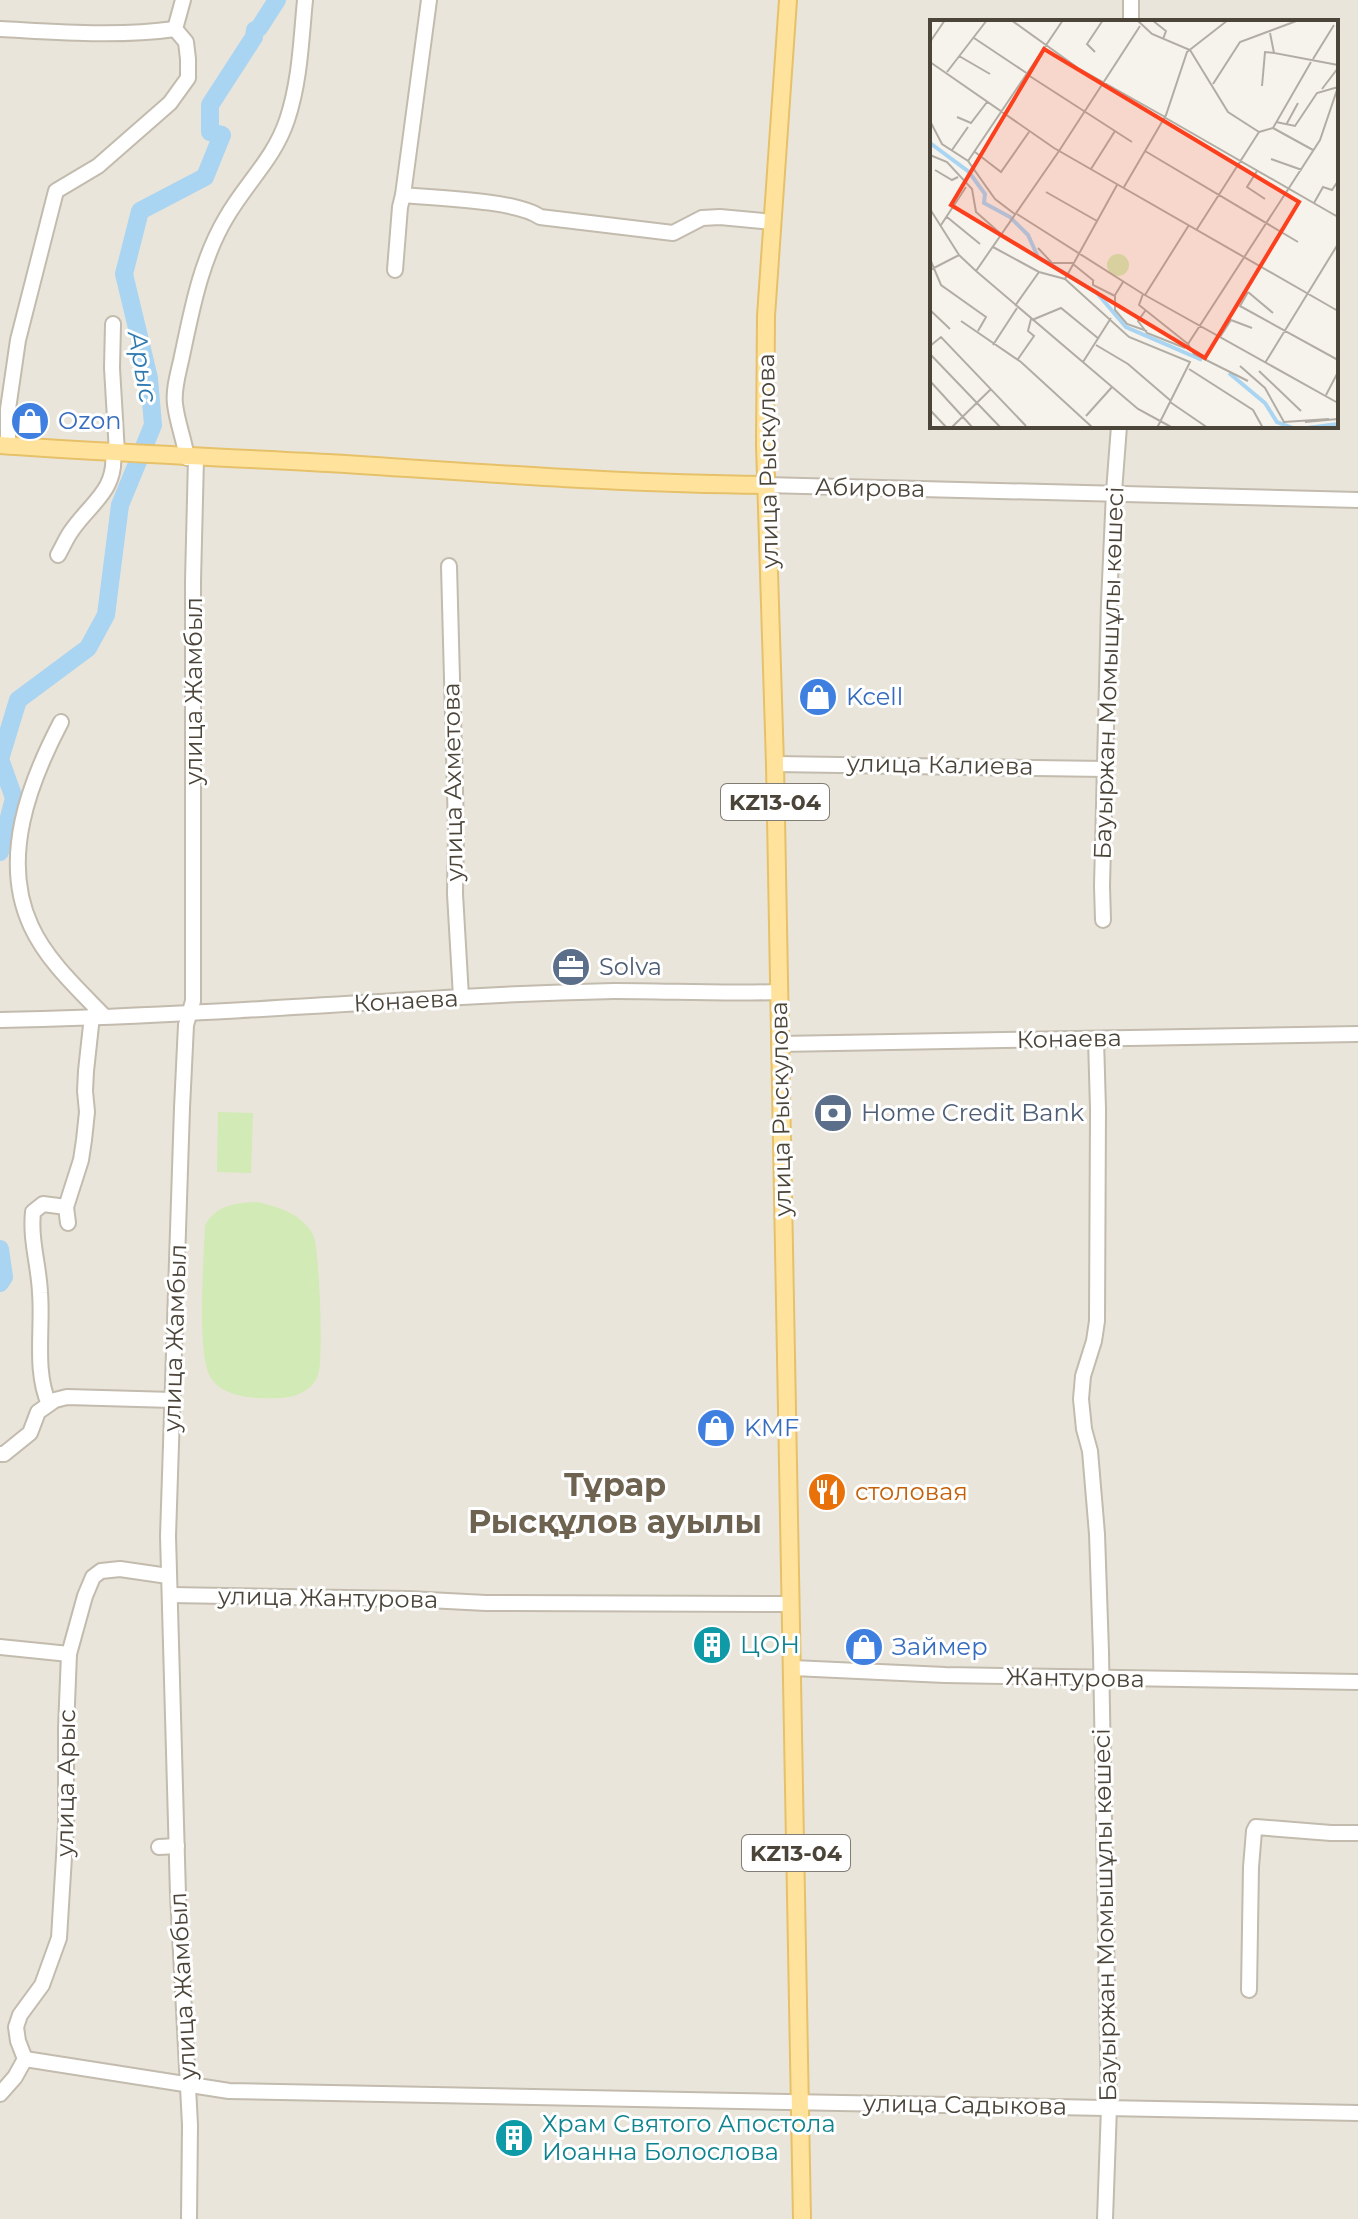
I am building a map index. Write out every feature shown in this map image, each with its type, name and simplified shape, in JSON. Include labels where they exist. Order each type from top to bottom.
[{"type":"main road","name":"улица Рыскулова","points":[[788,0],[766,316],[765,485],[775,764],[802,2219]]},
{"type":"main road","points":[[4,445],[119,453]]},
{"type":"main road","name":"Абирова","points":[[119,453],[687,484],[765,485]]},
{"type":"street","points":[[175,29],[183,0]]},
{"type":"street","name":"улица Жамбыл","points":[[189,2219],[190,2125],[168,1576],[182,1108],[186,1025],[193,1001],[194,970],[193,581],[189,458],[174,402],[194,299],[206,260],[227,216],[274,151],[286,122],[295,94],[305,0]]},
{"type":"street","points":[[395,270],[399,219],[429,0]]},
{"type":"street","points":[[0,29],[151,33],[175,29]]},
{"type":"street","points":[[4,445],[18,340],[56,191],[98,166],[170,103],[188,78],[186,42],[175,29]]},
{"type":"street","points":[[403,195],[489,203],[540,217],[673,233],[702,218],[773,222]]},
{"type":"street","points":[[58,555],[70,533],[101,497],[119,453],[112,368],[113,324]]},
{"type":"street","name":"Бауыржан Момышұлы көшесі","points":[[1103,920],[1114,492],[1119,428]]},
{"type":"street","name":"Абирова","points":[[765,485],[1358,500]]},
{"type":"street","name":"улица Ахметова","points":[[449,566],[456,816],[455,894],[461,997]]},
{"type":"street","points":[[61,722],[31,787],[18,839],[17,874],[30,925],[43,947],[98,1016],[85,1081],[87,1112],[81,1160],[66,1207],[68,1223]]},
{"type":"street","name":"улица Калиева","points":[[775,764],[1106,769]]},
{"type":"street","name":"Конаева","points":[[0,1020],[189,1015],[461,997],[612,991],[778,992]]},
{"type":"street","name":"Конаева","points":[[779,1044],[1358,1034]]},
{"type":"street","name":"Бауыржан Момышұлы көшесі","points":[[1096,1039],[1097,1321],[1083,1376],[1081,1399],[1090,1451],[1097,1534],[1109,2107],[1105,2219]]},
{"type":"street","points":[[49,1404],[42,1372],[41,1294],[33,1246],[33,1212],[43,1204],[66,1207]]},
{"type":"street","points":[[0,1454],[30,1433],[38,1412],[55,1400],[67,1397],[173,1400]]},
{"type":"street","name":"улица Арыс","points":[[25,2059],[16,2027],[20,2015],[42,1985],[59,1938],[66,1824],[69,1654],[85,1596],[93,1577],[101,1571],[120,1569],[168,1576]]},
{"type":"street","name":"улица Жантурова","points":[[170,1595],[486,1603],[791,1604]]},
{"type":"street","points":[[0,1647],[69,1654]]},
{"type":"street","name":"Жантурова","points":[[793,1668],[1101,1679],[1358,1682]]},
{"type":"street","points":[[1249,1990],[1251,1867],[1256,1827],[1358,1833]]},
{"type":"street","points":[[159,1847],[177,1846]]},
{"type":"street","points":[[0,2094],[25,2059],[188,2084]]},
{"type":"street","name":"улица Садыкова","points":[[188,2084],[229,2091],[1358,2113]]},
{"type":"shaded area","name":"Тұрар Рысқұлов ауылы","points":[[0,0],[1358,0],[1358,2219],[0,2219]]},
{"type":"green space","points":[[218,1112],[253,1113],[251,1173],[217,1172]]},
{"type":"green space","points":[[257,1202],[283,1210],[301,1220],[313,1234],[317,1251],[321,1330],[318,1375],[307,1389],[284,1398],[251,1397],[224,1390],[211,1378],[206,1366],[202,1305],[205,1226],[220,1209]]},
{"type":"waterway","name":"Арыс","points":[[0,852],[14,798],[0,759],[18,700],[88,648],[106,615],[120,505],[153,425],[149,378],[124,274],[140,211],[205,177],[222,135],[210,132],[210,105],[254,37],[255,30],[277,0]]},
{"type":"waterway","name":"Арыс","points":[[0,1249],[4,1277],[0,1283]]},
{"type":"place","name":"Ozon","points":[[30,421]]},
{"type":"place","name":"Kcell","points":[[818,697]]},
{"type":"place","name":"Solva","points":[[571,967]]},
{"type":"place","name":"Home Credit Bank","points":[[833,1113]]},
{"type":"place","name":"KMF","points":[[716,1428]]},
{"type":"place","name":"столовая","points":[[827,1492]]},
{"type":"place","name":"ЦОН","points":[[712,1645]]},
{"type":"place","name":"Займер","points":[[864,1647]]},
{"type":"place","name":"Храм Святого Апостола Иоанна Болослова","points":[[514,2138]]},
{"type":"district","name":"Тұрар Рысқұлов ауылы","points":[[615,1504]]}]
